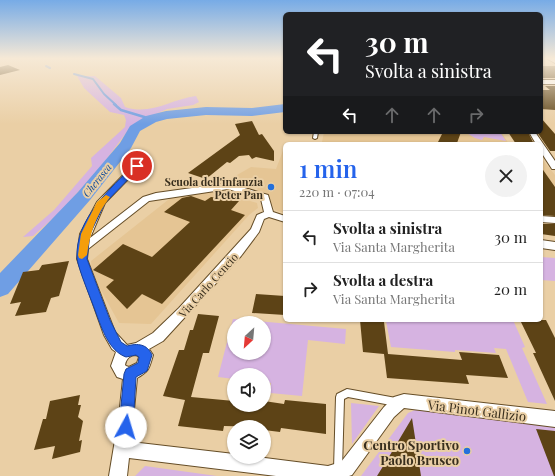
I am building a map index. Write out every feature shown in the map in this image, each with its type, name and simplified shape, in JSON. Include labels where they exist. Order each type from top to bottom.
[{"type":"street","points":[[543,82],[555,82]]},
{"type":"street","points":[[548,155],[555,166]]},
{"type":"street","points":[[132,350],[120,358],[118,366],[122,372],[130,374],[139,370],[145,363],[146,355],[132,350],[117,345],[110,335],[82,259],[85,234],[101,202],[137,166]]},
{"type":"street","points":[[83,248],[146,199],[156,196],[233,186],[265,198],[269,214],[283,218]]},
{"type":"street","name":"Via Carlo Cencio","points":[[132,350],[158,337],[237,253],[256,230],[260,217],[269,214]]},
{"type":"street","points":[[543,219],[555,220]]},
{"type":"street","points":[[543,244],[555,246]]},
{"type":"street","points":[[118,476],[123,449],[130,374]]},
{"type":"street","name":"Via Pinot Gallizio","points":[[399,402],[404,401],[555,419]]},
{"type":"street","points":[[123,449],[328,474],[346,469],[389,412],[399,402]]},
{"type":"lane","points":[[315,138],[316,134]]},
{"type":"lane","name":"Via Pinot Gallizio","points":[[338,472],[340,397],[347,393],[399,402]]},
{"type":"shaded area","points":[[79,80],[100,80],[121,98],[125,107],[134,109],[144,110],[196,96],[199,102],[193,105],[167,109],[142,120],[129,129],[102,165],[60,212],[33,236],[23,237],[54,210],[92,166],[91,158],[125,127],[126,120],[124,115],[110,112],[84,88]]},
{"type":"shaded area","points":[[324,134],[502,134],[508,142],[322,142]]},
{"type":"shaded area","points":[[468,134],[501,134],[506,141],[484,137],[482,140]]},
{"type":"shaded area","name":"Scuola dell'infanzia Peter Pan","points":[[283,151],[283,213],[275,210],[265,192],[258,192],[256,182],[236,181],[237,175],[251,167],[276,169]]},
{"type":"shaded area","points":[[543,160],[555,175],[555,197],[543,196]]},
{"type":"shaded area","points":[[217,191],[257,203],[258,208],[249,215],[151,324],[119,323],[92,274],[91,261],[173,196]]},
{"type":"shaded area","points":[[543,257],[555,258],[555,281],[543,280]]},
{"type":"shaded area","points":[[271,322],[346,329],[345,344],[308,340],[302,396],[271,393],[271,368],[227,368],[227,378],[218,377],[227,342],[227,360],[271,360]]},
{"type":"shaded area","points":[[386,322],[514,322],[525,347],[522,348],[547,404],[528,402],[506,349],[494,348],[496,353],[455,350],[455,352],[391,347]]},
{"type":"shaded area","points":[[351,403],[379,406],[352,444]]},
{"type":"shaded area","name":"Centro Sportivo Paolo Brusco","points":[[415,410],[555,426],[555,476],[361,476],[408,413]]},
{"type":"shaded area","points":[[145,466],[217,476],[135,476]]},
{"type":"building","points":[[545,86],[555,86],[555,110],[543,109],[543,90],[550,90]]},
{"type":"building","points":[[543,120],[555,134],[555,151],[550,151],[538,134],[543,134]]},
{"type":"building","points":[[252,121],[259,135],[262,134],[274,151],[274,161],[256,157],[252,159],[249,155],[239,156],[230,163],[227,162],[206,179],[188,173],[240,135],[235,124]]},
{"type":"building","points":[[442,134],[460,134],[457,142],[438,142]]},
{"type":"building","points":[[509,134],[529,134],[533,142],[515,142]]},
{"type":"building","points":[[543,170],[555,187],[555,216],[543,215]]},
{"type":"building","points":[[191,196],[205,201],[211,197],[239,201],[231,210],[245,215],[162,304],[142,294],[127,309],[106,287],[114,280],[93,270],[123,244],[152,257],[190,222],[164,212],[182,198]]},
{"type":"building","points":[[543,224],[555,224],[555,236],[543,234]]},
{"type":"building","points":[[69,261],[59,296],[51,298],[46,312],[15,316],[21,302],[10,304],[23,272],[39,270],[42,265]]},
{"type":"building","points":[[256,294],[283,296],[283,315],[252,313]]},
{"type":"building","points":[[198,314],[219,316],[209,353],[203,353],[191,397],[227,400],[227,412],[271,412],[271,402],[284,404],[285,400],[326,404],[326,434],[281,428],[280,432],[271,431],[271,420],[227,420],[227,426],[224,426],[223,431],[178,426],[185,400],[163,396],[179,350],[184,350],[190,330],[193,330]]},
{"type":"building","points":[[543,320],[546,320],[555,338],[555,401],[533,353],[536,353],[521,322],[543,322]]},
{"type":"building","points":[[360,322],[384,322],[388,354],[462,360],[459,352],[499,355],[508,378],[466,375],[469,384],[387,378],[384,354],[363,352]]},
{"type":"building","points":[[80,395],[78,405],[81,405],[78,417],[83,421],[79,441],[82,440],[80,452],[52,459],[55,446],[34,450],[43,419],[46,419],[50,401]]},
{"type":"building","points":[[412,418],[421,476],[377,476],[390,455]]},
{"type":"building","points":[[536,429],[555,431],[555,476],[554,476]]},
{"type":"waterway","points":[[94,80],[104,94],[116,105]]},
{"type":"waterway","points":[[114,104],[121,110],[151,119]]},
{"type":"waterway","name":"Cherasca","points":[[0,288],[84,196],[126,145],[135,129],[151,119],[166,115],[206,111],[252,112],[283,108]]},
{"type":"slow traffic","points":[[82,255],[85,234],[101,202],[106,197]]},
{"type":"place","name":"Scuola dell'infanzia Peter Pan","points":[[271,187]]},
{"type":"place","name":"Centro Sportivo Paolo Brusco","points":[[467,451]]},
{"type":"route","points":[[126,427],[130,374],[139,370],[143,366],[146,355],[142,350],[138,349],[126,352],[117,345],[110,335],[82,259],[85,234],[101,202],[137,166]]}]
